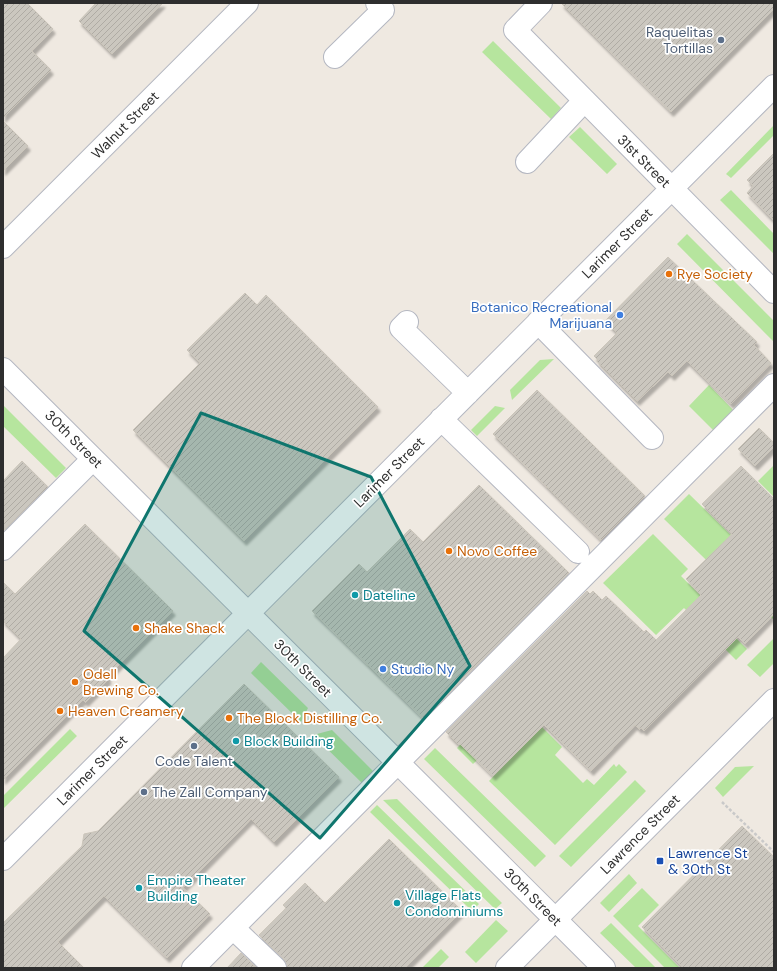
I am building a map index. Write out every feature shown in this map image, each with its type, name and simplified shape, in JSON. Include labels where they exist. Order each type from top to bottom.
[{"type":"street","name":"Walnut Street","points":[[3,247],[247,3]]},
{"type":"street","points":[[335,57],[384,10],[377,3]]},
{"type":"street","name":"31st Street","points":[[541,3],[514,30],[774,292]]},
{"type":"street","name":"Larimer Street","points":[[3,859],[774,86]]},
{"type":"street","points":[[527,162],[584,101]]},
{"type":"street","points":[[407,322],[401,328],[468,393]]},
{"type":"street","points":[[538,322],[652,438]]},
{"type":"street","name":"30th Street","points":[[3,368],[604,968]]},
{"type":"street","points":[[193,968],[774,385]]},
{"type":"street","points":[[441,419],[578,552]]},
{"type":"street","points":[[3,549],[93,459]]},
{"type":"street","name":"Lawrence Street","points":[[507,968],[774,700]]},
{"type":"street","points":[[233,928],[275,968]]},
{"type":"path","points":[[722,802],[774,852]]},
{"type":"highlighted area","points":[[201,413],[371,477],[470,666],[320,838],[84,631]]},
{"type":"green space","points":[[493,41],[561,108],[551,119],[482,52]]},
{"type":"green space","points":[[774,125],[774,135],[731,178],[726,174]]},
{"type":"green space","points":[[580,127],[617,164],[607,174],[569,137]]},
{"type":"green space","points":[[731,190],[774,234],[774,254],[720,200]]},
{"type":"green space","points":[[687,234],[774,321],[774,342],[677,244]]},
{"type":"green space","points":[[554,359],[512,400],[510,390],[540,360]]},
{"type":"green space","points":[[709,385],[735,412],[715,432],[689,406]]},
{"type":"green space","points":[[3,405],[66,468],[56,478],[3,426]]},
{"type":"green space","points":[[495,406],[505,408],[477,436],[471,430]]},
{"type":"green space","points":[[774,465],[774,497],[758,481]]},
{"type":"green space","points":[[689,494],[774,577],[774,620],[740,587],[737,590],[664,519]]},
{"type":"green space","points":[[653,534],[688,569],[681,576],[734,629],[731,633],[747,649],[736,660],[684,608],[656,635],[603,583]]},
{"type":"green space","points":[[774,638],[774,663],[760,677],[747,665]]},
{"type":"green space","points":[[261,662],[308,708],[301,722],[251,673]]},
{"type":"green space","points":[[541,726],[562,747],[555,755],[583,783],[587,779],[594,785],[614,764],[616,767],[619,764],[627,772],[555,845],[489,781],[524,745],[508,730]]},
{"type":"green space","points":[[477,728],[494,744],[473,764],[457,748]]},
{"type":"green space","points":[[70,729],[77,736],[3,809],[3,796]]},
{"type":"green space","points":[[332,730],[376,774],[364,785],[313,735]]},
{"type":"green space","points":[[435,748],[546,856],[535,867],[424,759]]},
{"type":"green space","points":[[754,766],[723,797],[715,788],[735,767]]},
{"type":"green space","points":[[635,780],[646,791],[571,867],[559,856]]},
{"type":"green space","points":[[397,799],[502,903],[495,909],[383,800]]},
{"type":"green space","points":[[377,805],[479,904],[472,911],[370,812]]},
{"type":"green space","points":[[629,874],[637,883],[609,912],[600,903]]},
{"type":"green space","points":[[642,888],[659,905],[638,926],[680,968],[665,968],[613,916]]},
{"type":"green space","points":[[496,920],[508,931],[476,963],[465,952]]},
{"type":"green space","points":[[611,923],[656,968],[636,968],[600,933]]},
{"type":"green space","points":[[441,949],[449,957],[438,968],[422,968]]},
{"type":"building","points":[[3,3],[27,3],[53,29],[32,51],[51,70],[3,118]]},
{"type":"building","points":[[96,3],[163,3],[112,54],[79,21]]},
{"type":"building","points":[[561,3],[774,3],[774,9],[671,112]]},
{"type":"building","points":[[3,121],[28,146],[3,171]]},
{"type":"building","points":[[774,153],[774,221],[747,193],[753,186],[747,180]]},
{"type":"building","points":[[668,257],[757,342],[754,345],[771,363],[731,404],[687,361],[672,376],[668,372],[637,401],[597,361],[598,360],[594,356],[617,333],[605,321]]},
{"type":"building","points":[[245,293],[257,305],[266,295],[378,407],[244,541],[133,430],[200,363],[187,350]]},
{"type":"building","points":[[537,390],[645,496],[601,540],[493,434]]},
{"type":"building","points":[[759,428],[774,443],[774,447],[755,466],[738,449]]},
{"type":"building","points":[[22,461],[48,487],[3,531],[3,481]]},
{"type":"building","points":[[741,466],[774,499],[774,614],[745,644],[738,637],[644,731],[635,725],[591,771],[544,725],[493,776],[446,732],[587,591],[590,594],[593,591],[602,600],[606,596],[644,632],[646,630],[656,640],[701,595],[686,579],[732,534],[702,504]]},
{"type":"building","points":[[479,485],[569,573],[424,719],[312,611],[359,564],[367,572],[410,529],[423,542]]},
{"type":"building","points":[[85,524],[173,611],[107,677],[109,679],[86,702],[83,700],[3,780],[3,658],[21,639],[3,621],[3,582],[15,594]]},
{"type":"building","points":[[244,684],[339,777],[274,842],[251,819],[183,888],[210,914],[167,958],[104,896],[58,942],[84,968],[3,968],[3,923],[82,846],[84,834],[98,831]]},
{"type":"building","points":[[742,826],[774,857],[774,968],[683,968],[642,927]]},
{"type":"building","points":[[389,839],[462,911],[405,968],[287,968],[287,964],[284,959],[259,935],[286,908],[283,905],[305,883],[325,903]]},
{"type":"building","points":[[241,953],[257,968],[227,968]]},
{"type":"place","name":"Raquelitas Tortillas","points":[[721,40]]},
{"type":"place","name":"Rye Society","points":[[669,274]]},
{"type":"place","name":"Botanico Recreational Marijuana","points":[[620,315]]},
{"type":"place","name":"Novo Coffee","points":[[449,551]]},
{"type":"place","name":"Dateline","points":[[355,595]]},
{"type":"place","name":"Shake Shack","points":[[136,628]]},
{"type":"place","name":"Studio Ny","points":[[383,669]]},
{"type":"place","name":"Odell Brewing Co.","points":[[75,682]]},
{"type":"place","name":"Heaven Creamery","points":[[60,711]]},
{"type":"place","name":"The Block Distilling Co.","points":[[229,718]]},
{"type":"place","name":"Block Building","points":[[236,741]]},
{"type":"place","name":"Code Talent","points":[[194,746]]},
{"type":"place","name":"The Zall Company","points":[[144,792]]},
{"type":"place","name":"Lawrence St & 30th St","points":[[660,861]]},
{"type":"place","name":"Empire Theater Building","points":[[139,888]]},
{"type":"place","name":"Village Flats Condominiums","points":[[397,903]]}]
